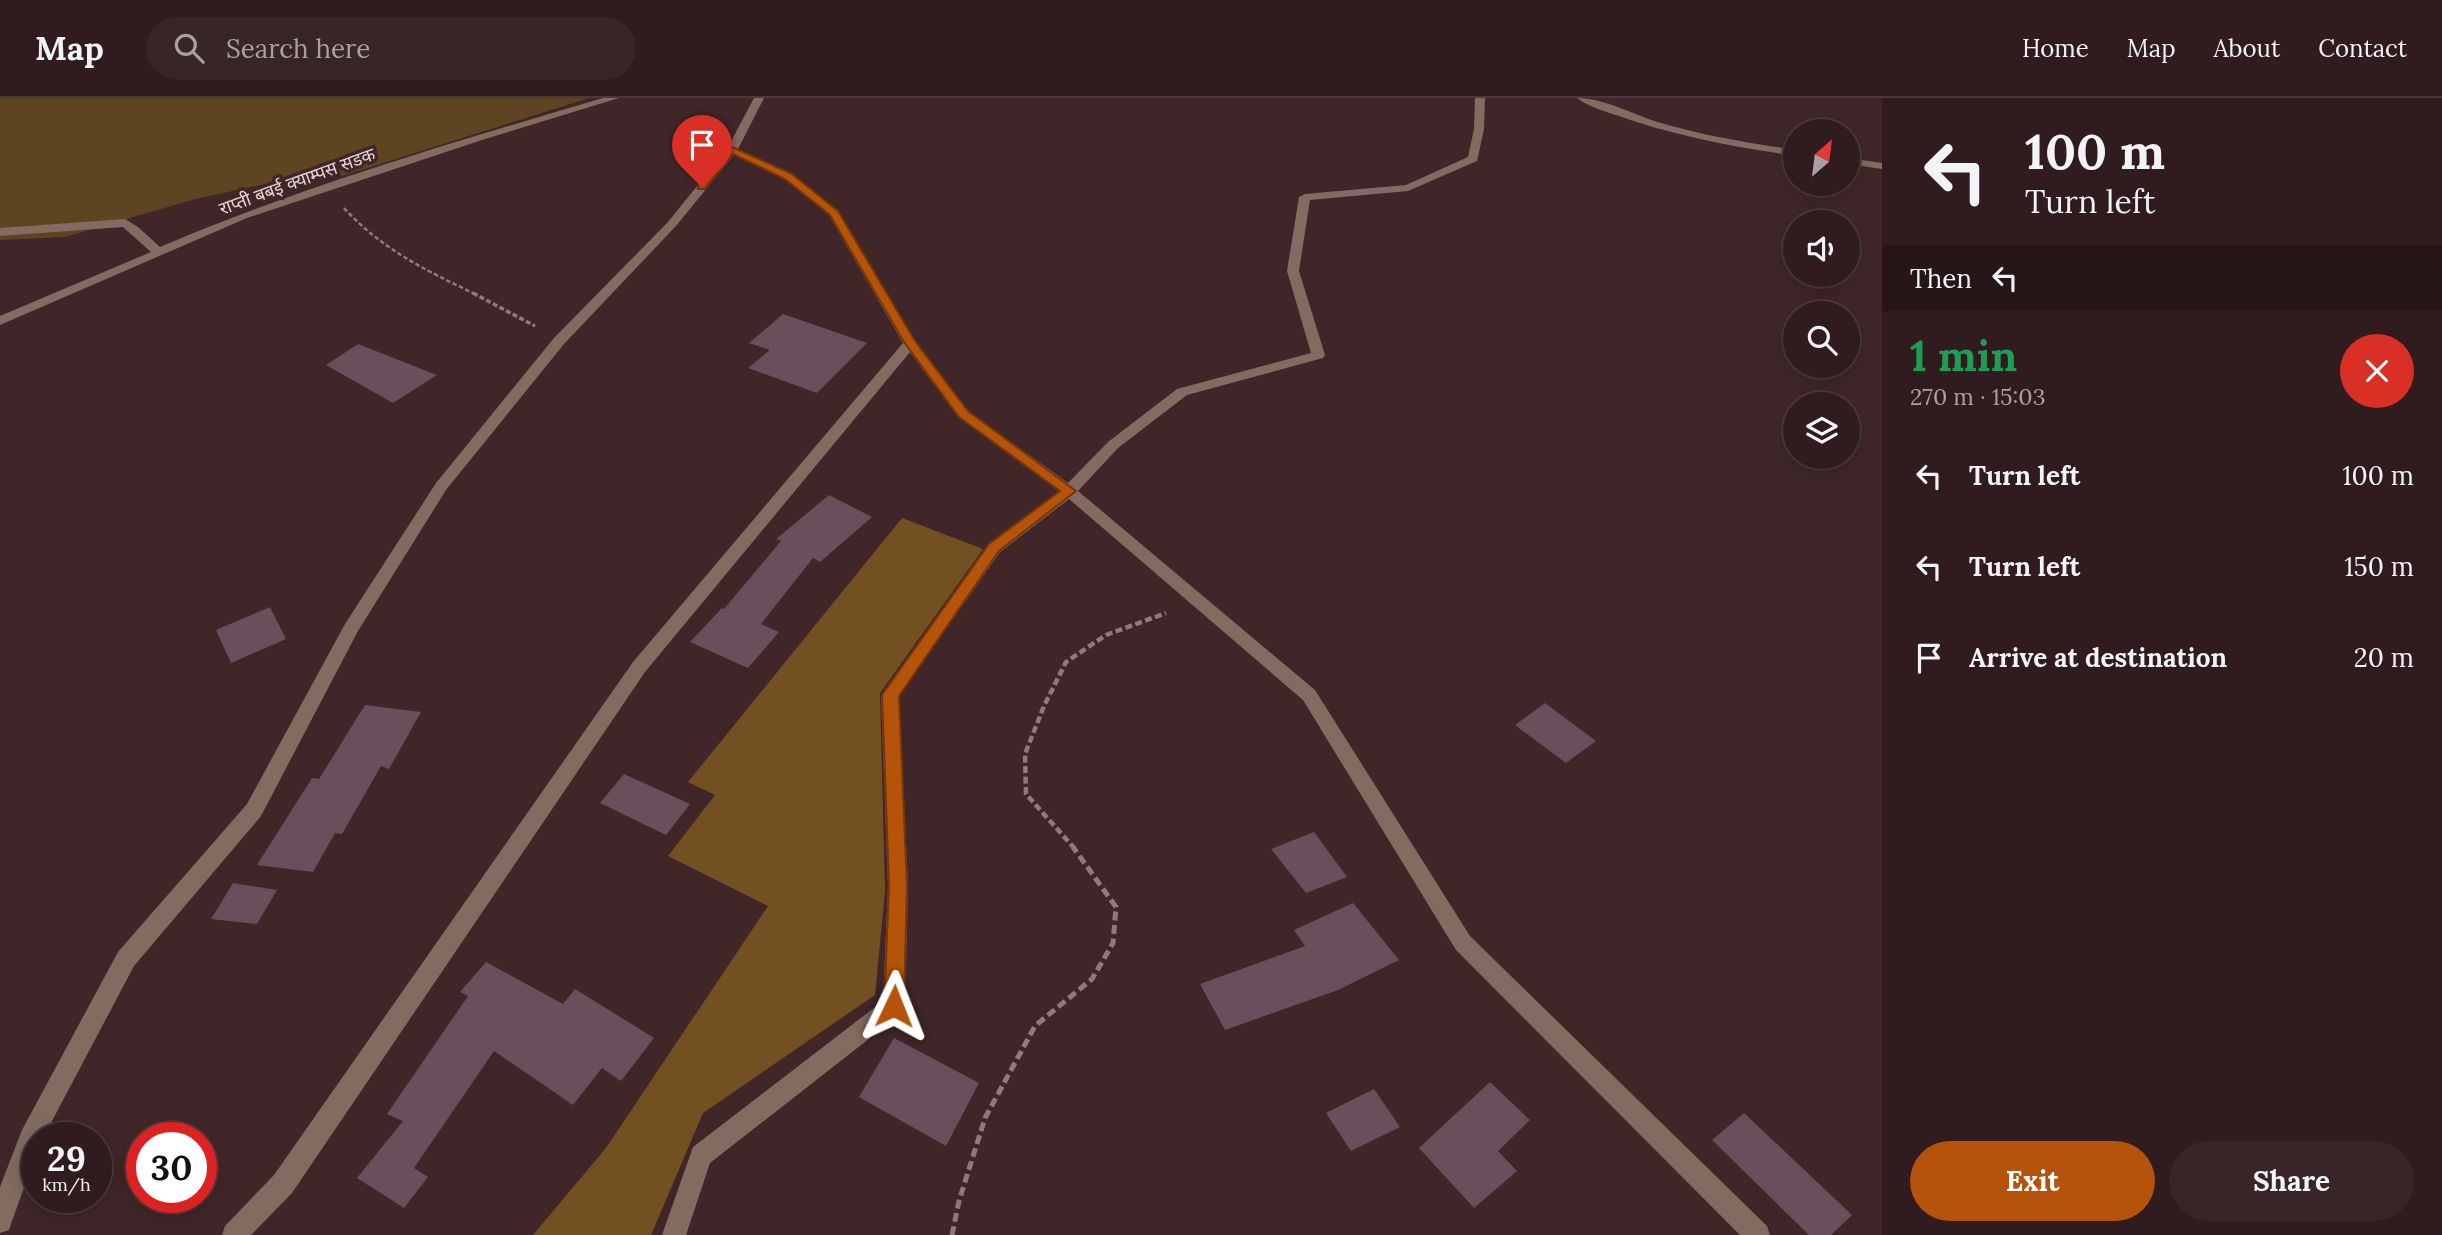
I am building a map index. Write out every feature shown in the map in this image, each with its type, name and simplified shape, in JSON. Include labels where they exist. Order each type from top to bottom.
[{"type":"street","name":"राप्ती बबई क्याम्पस सडक","points":[[0,321],[243,216],[354,177],[614,98]]},
{"type":"street","points":[[0,1221],[30,1138],[127,959],[254,810],[351,628],[441,487],[559,341],[671,224],[732,150],[759,98]]},
{"type":"street","points":[[674,1235],[701,1155],[894,1006],[898,886],[890,695],[994,548],[1069,491],[1113,445],[1182,392],[1318,355],[1293,271],[1305,197],[1408,188],[1473,159],[1479,129],[1479,98]]},
{"type":"street","points":[[1582,98],[1608,110],[1716,141],[1783,151]]},
{"type":"street","points":[[732,150],[789,176],[834,213],[910,342],[963,414],[1069,491],[1309,695],[1463,943],[1758,1235]]},
{"type":"street","points":[[1860,162],[1882,166]]},
{"type":"street","points":[[0,232],[125,223],[159,253]]},
{"type":"street","points":[[234,1235],[283,1184],[639,667],[910,342]]},
{"type":"path","points":[[354,177],[340,203],[351,218],[402,258],[511,311],[559,341]]},
{"type":"path","points":[[952,1235],[959,1201],[985,1118],[1035,1026],[1092,979],[1113,943],[1116,906],[1079,854],[1026,794],[1025,754],[1039,718],[1066,663],[1106,635],[1200,602]]},
{"type":"shaded area","points":[[0,98],[589,98],[342,176],[336,169],[195,199],[65,237],[0,240]]},
{"type":"shaded area","points":[[902,518],[983,549],[880,693],[885,891],[875,995],[703,1113],[651,1235],[533,1235],[606,1148],[768,906],[668,856],[715,795],[688,782]]},
{"type":"building","points":[[783,314],[867,343],[817,393],[748,368],[770,350],[749,343]]},
{"type":"building","points":[[358,344],[437,375],[393,403],[326,365]]},
{"type":"building","points":[[829,495],[872,517],[820,562],[813,558],[761,624],[779,632],[748,668],[690,642],[722,608],[724,609],[781,541],[776,539]]},
{"type":"building","points":[[270,607],[286,639],[231,663],[216,630]]},
{"type":"building","points":[[1545,703],[1596,741],[1566,763],[1515,725]]},
{"type":"building","points":[[365,705],[421,712],[389,769],[381,766],[342,834],[335,833],[313,872],[257,865],[312,778],[319,779]]},
{"type":"building","points":[[624,774],[690,804],[666,835],[600,803]]},
{"type":"building","points":[[1314,832],[1347,877],[1306,893],[1271,849]]},
{"type":"building","points":[[233,883],[277,890],[257,924],[211,919]]},
{"type":"building","points":[[1353,903],[1399,960],[1338,990],[1225,1030],[1200,984],[1305,946],[1294,930]]},
{"type":"building","points":[[486,962],[563,1004],[575,989],[654,1038],[621,1081],[602,1068],[573,1105],[494,1051],[414,1168],[428,1177],[404,1208],[357,1178],[403,1121],[387,1114],[468,996],[460,992]]},
{"type":"building","points":[[894,1038],[979,1083],[946,1146],[859,1097]]},
{"type":"building","points":[[1490,1082],[1530,1120],[1498,1151],[1517,1171],[1474,1208],[1419,1148]]},
{"type":"building","points":[[1374,1089],[1400,1127],[1351,1151],[1326,1113]]},
{"type":"building","points":[[1744,1113],[1852,1215],[1831,1235],[1809,1235],[1712,1140]]},
{"type":"route","points":[[702,187],[732,150],[789,176],[834,213],[910,342],[963,414],[1069,491],[994,548],[890,695],[898,886],[894,1006]]}]
